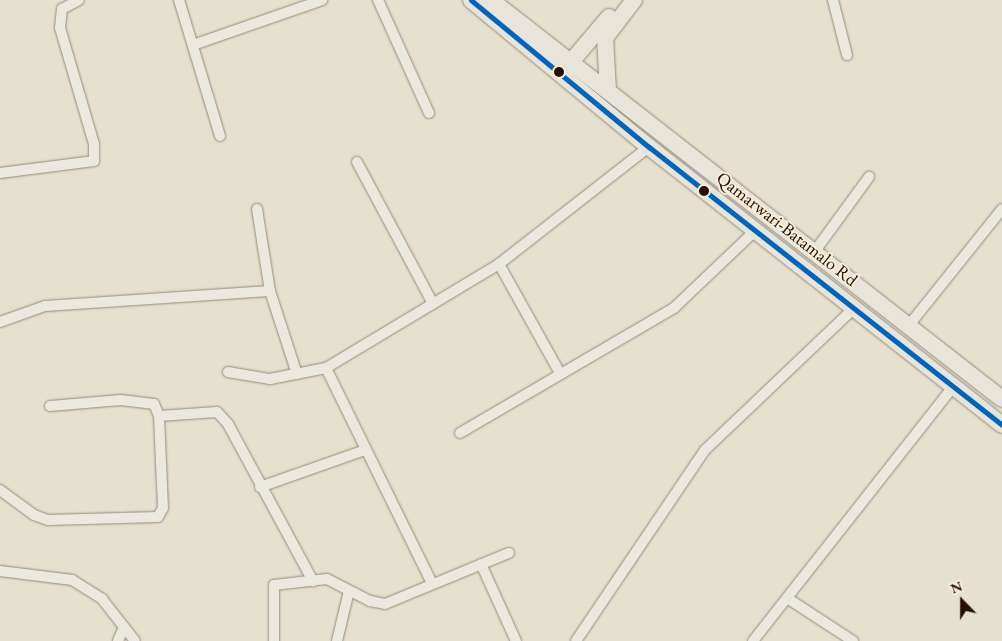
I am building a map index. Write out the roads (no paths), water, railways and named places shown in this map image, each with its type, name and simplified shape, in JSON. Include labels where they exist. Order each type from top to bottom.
[{"type":"main road","points":[[471,0],[567,67]]},
{"type":"main road","points":[[567,67],[623,0]]},
{"type":"main road","points":[[608,91],[605,38],[634,0]]},
{"type":"main road","points":[[495,1],[567,67],[649,147],[1002,425]]},
{"type":"main road","name":"Qamarwari-Batamalo Rd","points":[[567,67],[608,91],[910,324],[1002,399]]},
{"type":"street","points":[[0,173],[94,161],[94,144],[60,28],[62,9],[79,0]]},
{"type":"street","points":[[179,0],[220,136]]},
{"type":"street","points":[[193,45],[322,0]]},
{"type":"street","points":[[378,0],[429,113]]},
{"type":"street","points":[[833,0],[847,55]]},
{"type":"street","points":[[228,372],[270,379],[326,368],[499,264],[649,147]]},
{"type":"street","points":[[357,162],[434,304]]},
{"type":"street","points":[[815,251],[869,177]]},
{"type":"street","points":[[257,209],[270,291],[297,374]]},
{"type":"street","points":[[910,324],[1002,209]]},
{"type":"street","points":[[460,433],[674,308],[756,230]]},
{"type":"street","points":[[499,264],[560,373]]},
{"type":"street","points":[[0,322],[45,306],[270,291]]},
{"type":"street","points":[[576,641],[705,450],[853,309]]},
{"type":"street","points":[[326,368],[432,583]]},
{"type":"street","points":[[753,641],[953,387]]},
{"type":"street","points":[[0,490],[48,520],[158,517],[163,508],[159,416],[154,404],[121,400],[50,406]]},
{"type":"street","points":[[159,416],[217,412],[228,424],[260,487],[313,581]]},
{"type":"street","points":[[260,487],[365,450]]},
{"type":"street","points":[[274,641],[272,586],[327,579],[349,591],[385,604],[432,583],[509,553]]},
{"type":"street","points":[[481,564],[516,641]]},
{"type":"street","points":[[0,571],[72,580],[102,599],[135,641]]},
{"type":"street","points":[[337,641],[349,591]]},
{"type":"street","points":[[787,598],[854,641]]},
{"type":"street","points":[[118,641],[124,627]]}]
